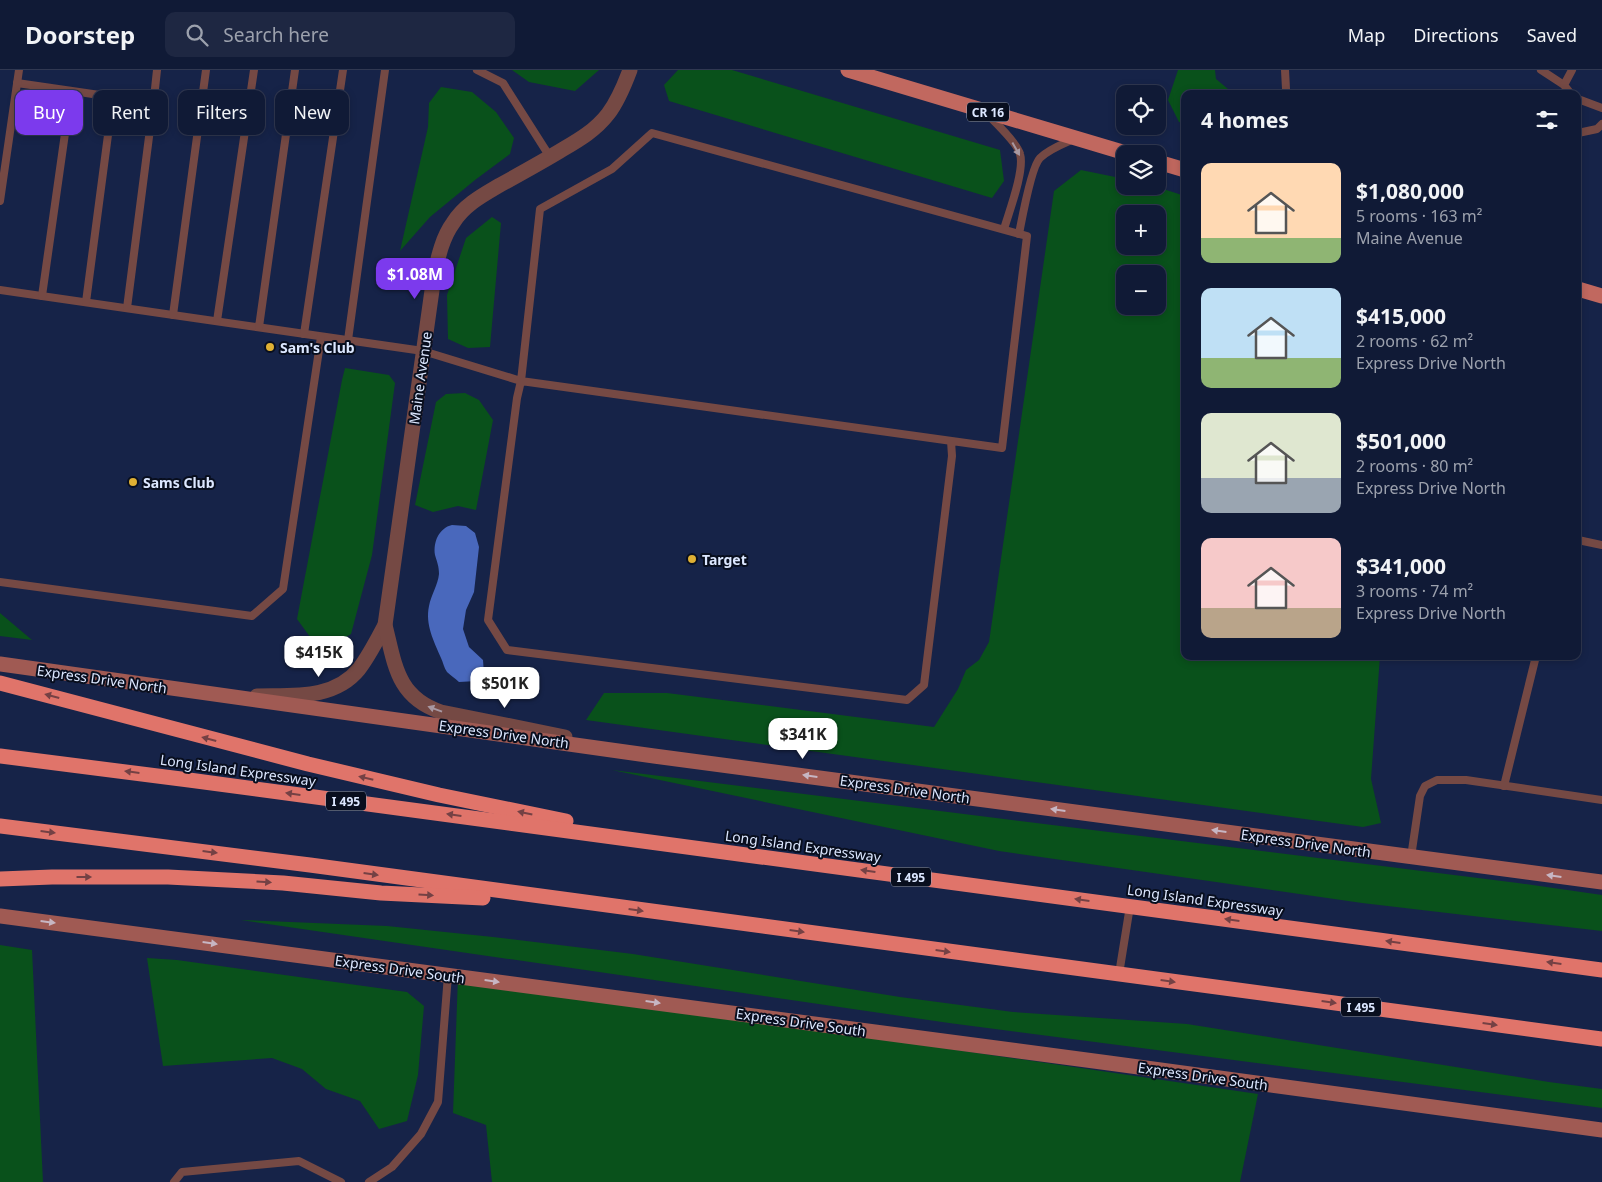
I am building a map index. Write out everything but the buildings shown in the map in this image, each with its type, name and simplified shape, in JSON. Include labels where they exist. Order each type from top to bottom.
[{"type":"highway","points":[[0,683],[308,764],[439,795],[693,848]]},
{"type":"highway","name":"Long Island Expressway","points":[[0,756],[180,778],[1602,970]]},
{"type":"highway","name":"I 495","points":[[0,826],[310,865],[1602,1039]]},
{"type":"highway","points":[[0,879],[111,876],[226,879],[381,893],[587,903]]},
{"type":"main road","name":"CR 16","points":[[848,70],[1116,150]]},
{"type":"main road","points":[[1166,164],[1181,169]]},
{"type":"main road","points":[[1581,290],[1602,296]]},
{"type":"main road","name":"Express Drive North","points":[[0,664],[654,756],[1602,882]]},
{"type":"main road","name":"Express Drive South","points":[[0,916],[1602,1130]]},
{"type":"street","name":"Maine Avenue","points":[[385,625],[434,276],[438,258],[453,223],[465,208],[480,196],[550,157],[596,127],[616,102],[630,70]]},
{"type":"street","points":[[236,697],[316,694],[339,686],[358,670],[385,625]]},
{"type":"street","points":[[385,625],[400,679],[411,694],[429,708],[654,756]]},
{"type":"lane","points":[[0,200],[19,70]]},
{"type":"lane","points":[[155,90],[157,70]]},
{"type":"lane","points":[[173,315],[206,70]]},
{"type":"lane","points":[[217,321],[254,70]]},
{"type":"lane","points":[[259,328],[295,70]]},
{"type":"lane","points":[[304,334],[343,70]]},
{"type":"lane","points":[[348,340],[385,70]]},
{"type":"lane","points":[[477,70],[502,83],[550,157]]},
{"type":"lane","points":[[1286,70],[1286,90]]},
{"type":"lane","points":[[1541,70],[1564,85],[1568,90]]},
{"type":"lane","points":[[1564,85],[1572,70]]},
{"type":"lane","points":[[17,83],[65,90]]},
{"type":"lane","points":[[1581,100],[1602,108]]},
{"type":"lane","points":[[986,112],[1013,142],[1020,153],[1021,170],[1004,229]]},
{"type":"lane","points":[[1581,132],[1598,128],[1602,124]]},
{"type":"lane","points":[[0,290],[423,351],[521,381],[1002,448],[1027,236],[652,133],[612,169],[540,209],[521,381],[488,620],[507,650],[907,700],[924,685],[952,456],[951,441]]},
{"type":"lane","points":[[42,296],[66,135]]},
{"type":"lane","points":[[86,302],[109,135]]},
{"type":"lane","points":[[127,308],[149,135]]},
{"type":"lane","points":[[1019,234],[1030,184],[1039,159],[1075,138]]},
{"type":"lane","points":[[0,582],[252,616],[283,589],[321,336]]},
{"type":"lane","points":[[1581,541],[1602,545]]},
{"type":"lane","points":[[1504,786],[1535,660]]},
{"type":"lane","points":[[1411,857],[1420,796],[1425,786],[1437,780],[1466,780],[1602,800]]},
{"type":"lane","points":[[1119,974],[1130,906]]},
{"type":"lane","points":[[370,1182],[392,1167],[421,1134],[438,1102],[444,1045],[448,975]]},
{"type":"lane","points":[[174,1182],[182,1172],[299,1161],[340,1182]]},
{"type":"green space","points":[[512,70],[599,70],[575,91],[529,82]]},
{"type":"green space","points":[[678,70],[732,70],[1000,150],[1004,181],[992,198],[669,101],[664,85]]},
{"type":"green space","points":[[1178,70],[1215,70],[1216,79],[1229,90],[1181,90],[1181,122],[1179,122],[1168,100]]},
{"type":"green space","points":[[441,87],[472,92],[496,112],[514,138],[510,154],[430,217],[400,251],[428,127],[429,103]]},
{"type":"green space","points":[[1081,170],[1116,177],[1116,195],[1166,195],[1166,190],[1181,195],[1181,660],[1380,660],[1371,779],[1381,823],[1363,827],[586,720],[604,693],[667,693],[934,727],[958,689],[966,670],[979,660],[989,642],[1054,191]]},
{"type":"green space","points":[[492,217],[501,223],[490,347],[468,348],[448,339],[447,295],[466,238]]},
{"type":"green space","points":[[345,368],[389,375],[395,383],[372,555],[351,634],[334,644],[313,641],[297,619]]},
{"type":"green space","points":[[465,393],[479,400],[493,420],[476,510],[458,506],[433,512],[415,505],[436,402],[446,394]]},
{"type":"green space","points":[[0,613],[32,640],[0,636]]},
{"type":"green space","points":[[612,770],[1602,895],[1602,931],[1362,903],[999,851]]},
{"type":"green space","points":[[241,920],[387,926],[493,937],[633,954],[900,997],[1013,1012],[1187,1024],[1602,1089],[1602,1108],[949,1023]]},
{"type":"green space","points":[[0,945],[32,950],[43,1182],[0,1182]]},
{"type":"green space","points":[[147,958],[177,960],[407,992],[424,1006],[418,1075],[407,1121],[379,1129],[360,1101],[326,1089],[302,1069],[272,1058],[163,1066]]},
{"type":"green space","points":[[458,977],[1258,1094],[1240,1182],[492,1182],[486,1125],[453,1113]]},
{"type":"water","points":[[452,525],[466,526],[475,533],[479,547],[474,592],[466,610],[463,629],[469,647],[483,660],[484,674],[477,681],[459,682],[447,672],[433,639],[428,620],[429,606],[439,574],[435,555],[436,541],[440,532]]},
{"type":"place","name":"Sam's Club","points":[[270,347]]},
{"type":"place","name":"Sams Club","points":[[133,482]]},
{"type":"place","name":"Target","points":[[692,559]]}]
